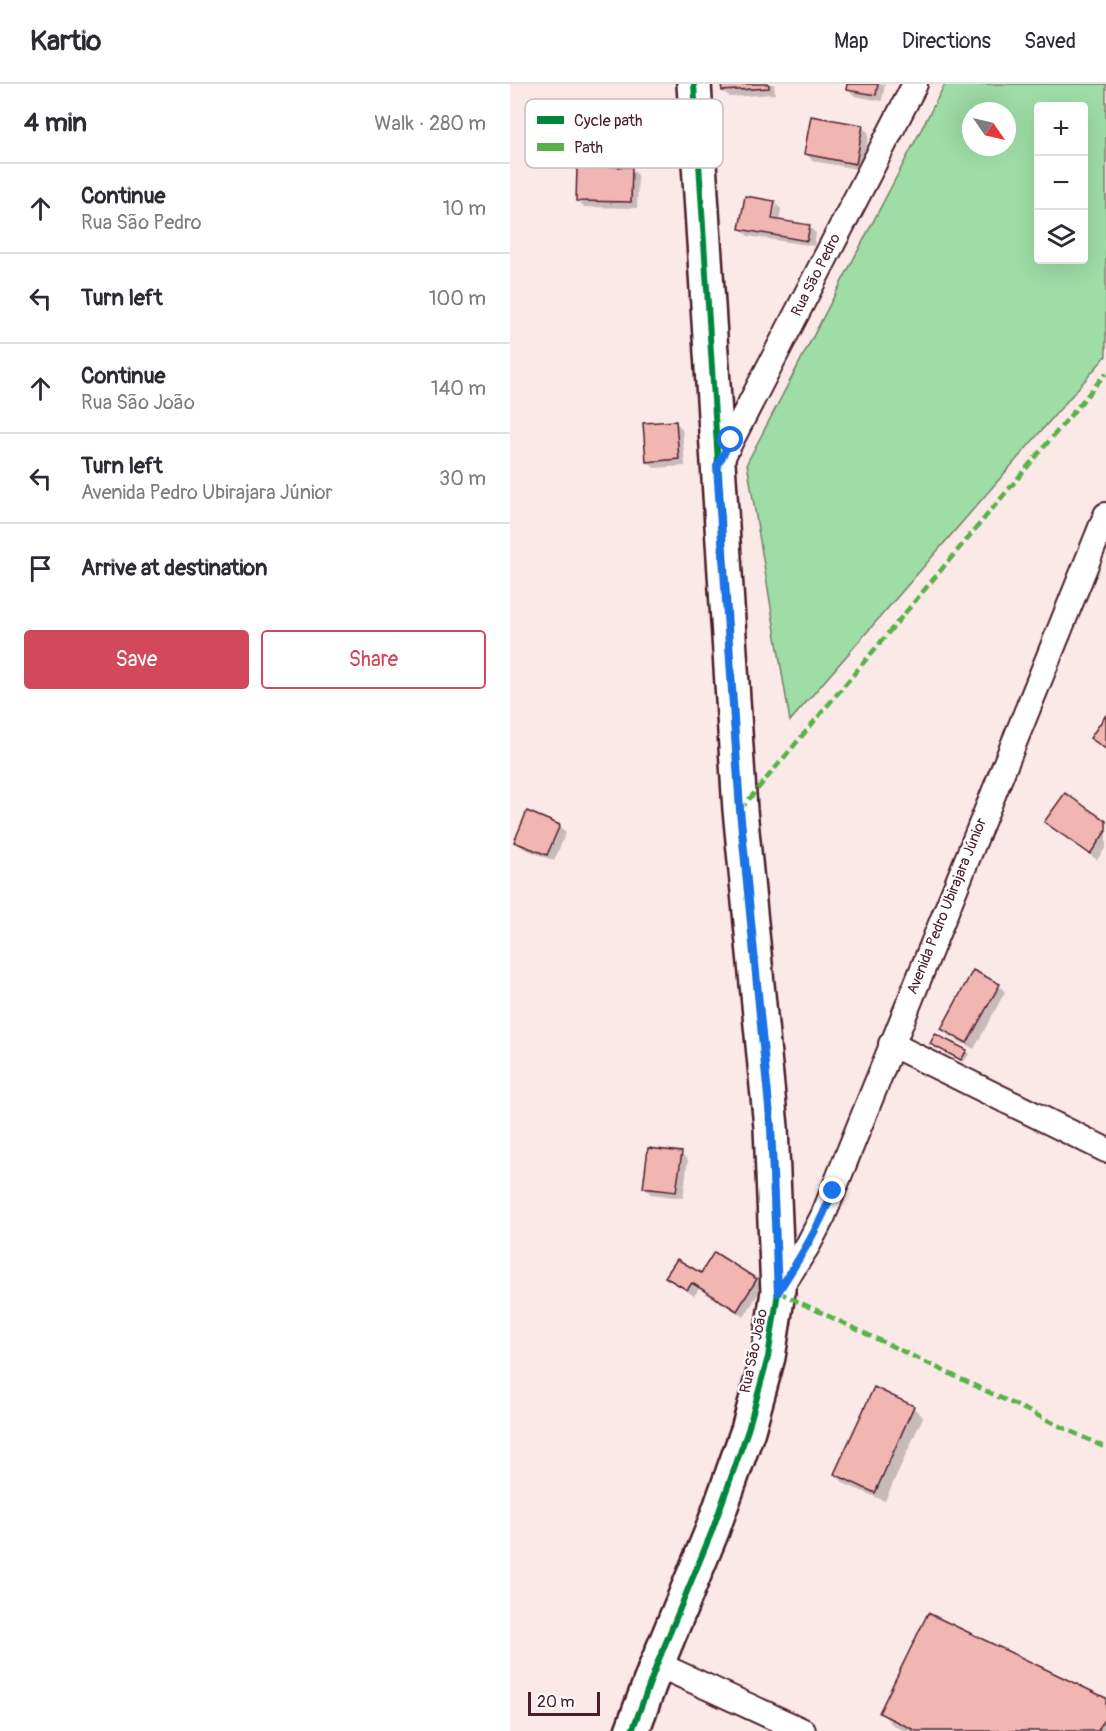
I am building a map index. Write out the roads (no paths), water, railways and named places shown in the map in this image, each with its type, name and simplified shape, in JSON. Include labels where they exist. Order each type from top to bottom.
[{"type":"street","name":"Rua São João","points":[[694,84],[695,99]]},
{"type":"street","name":"Rua São Pedro","points":[[717,466],[915,84]]},
{"type":"street","name":"Rua São João","points":[[632,1731],[712,1531],[748,1430],[768,1357],[778,1292],[771,1127],[740,810],[699,168]]},
{"type":"street","name":"Avenida Pedro Ubirajara Júnior","points":[[778,1292],[808,1245],[823,1216],[1106,515]]},
{"type":"street","points":[[891,1044],[1106,1150]]},
{"type":"street","points":[[657,1664],[803,1731]]}]
